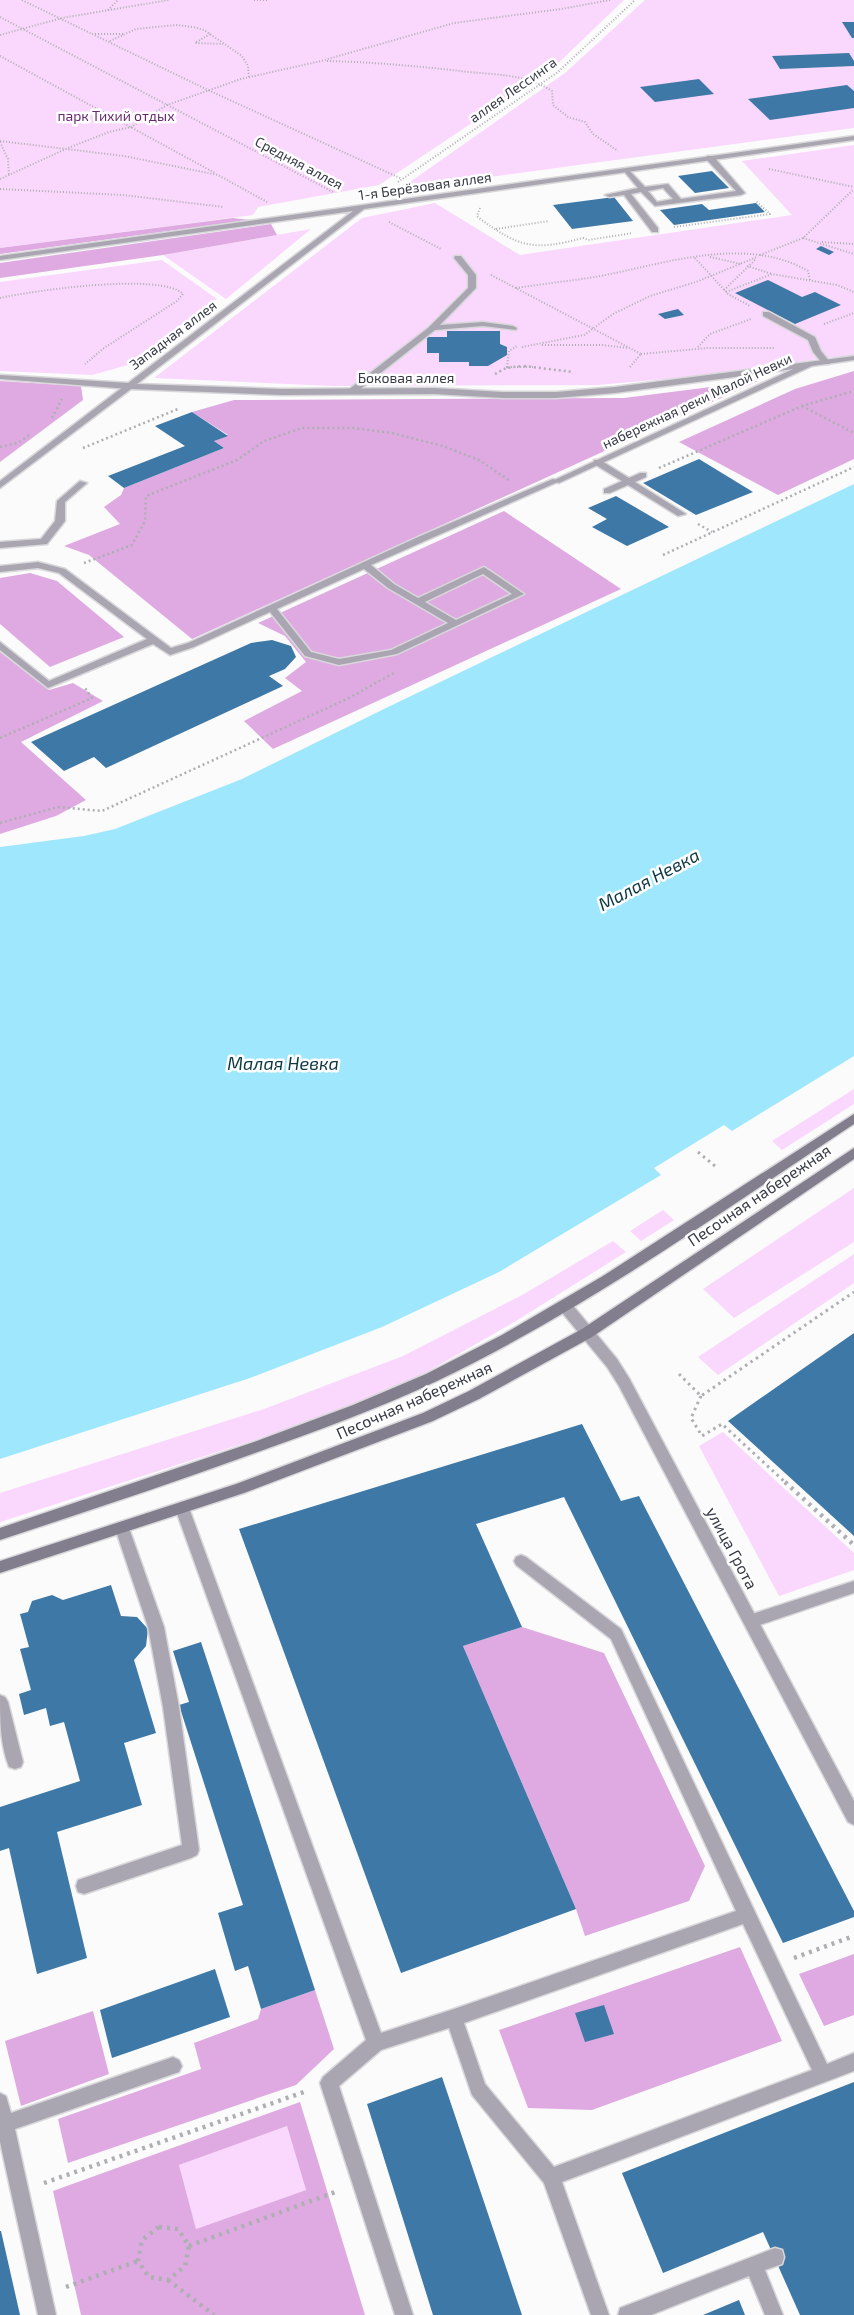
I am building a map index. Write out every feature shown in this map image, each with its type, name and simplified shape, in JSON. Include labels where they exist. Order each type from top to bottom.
[{"type":"main road","name":"Песочная набережная","points":[[0,1534],[164,1480],[378,1401],[454,1367],[565,1306],[854,1118]]},
{"type":"main road","name":"Песочная набережная","points":[[0,1568],[182,1508],[334,1454],[428,1417],[474,1395],[587,1333],[854,1153]]},
{"type":"street","name":"1-я Берёзовая аллея","points":[[0,258],[854,138]]},
{"type":"street","points":[[710,158],[741,193]]},
{"type":"street","points":[[627,170],[655,204]]},
{"type":"street","points":[[609,195],[665,186],[679,201]]},
{"type":"street","points":[[626,192],[655,230]]},
{"type":"street","points":[[637,206],[741,193]]},
{"type":"street","name":"Западная аллея","points":[[0,485],[362,208]]},
{"type":"street","points":[[351,392],[433,328],[472,288],[472,275],[458,258]]},
{"type":"street","points":[[766,314],[812,339],[819,356],[826,362]]},
{"type":"street","points":[[433,328],[483,324],[513,328]]},
{"type":"street","name":"набережная реки Малой Невки","points":[[154,640],[170,652],[191,645],[421,539],[556,481],[810,364],[854,358]]},
{"type":"street","name":"Боковая аллея","points":[[0,377],[129,386],[556,395],[615,390],[810,364]]},
{"type":"street","points":[[597,462],[681,514]]},
{"type":"street","points":[[607,491],[643,475]]},
{"type":"street","points":[[0,545],[44,542],[60,521],[62,501],[83,483]]},
{"type":"street","points":[[0,569],[38,564],[62,571],[154,640]]},
{"type":"street","points":[[365,565],[391,586],[455,623]]},
{"type":"street","points":[[271,607],[308,654],[339,662],[394,652],[519,594],[484,570],[418,602]]},
{"type":"street","points":[[0,645],[48,685],[154,640]]},
{"type":"street","name":"улица Грота","points":[[565,1306],[612,1363],[624,1382],[854,1817]]},
{"type":"street","points":[[182,1508],[376,2044]]},
{"type":"street","points":[[84,1886],[191,1850],[171,1707],[156,1627],[122,1528]]},
{"type":"street","points":[[521,1561],[616,1634],[823,2074]]},
{"type":"street","points":[[751,1621],[854,1587]]},
{"type":"street","points":[[0,1702],[16,1762]]},
{"type":"street","points":[[404,2315],[329,2083],[376,2044],[747,1915]]},
{"type":"street","points":[[454,2018],[478,2089],[551,2177],[600,2315]]},
{"type":"street","points":[[551,2177],[854,2062]]},
{"type":"street","points":[[5,2124],[173,2066]]},
{"type":"street","points":[[0,2102],[47,2315]]},
{"type":"street","points":[[627,2315],[775,2257]]},
{"type":"street","points":[[754,2266],[774,2315]]},
{"type":"path","points":[[22,0],[208,90],[402,179]]},
{"type":"path","points":[[107,11],[118,0]]},
{"type":"path","points":[[0,35],[62,18],[169,0]]},
{"type":"path","points":[[254,0],[269,0]]},
{"type":"path","points":[[0,184],[2,179],[68,148],[109,132],[131,127],[167,105],[249,77],[321,61],[454,23],[610,0]]},
{"type":"path","name":"аллея Лессинга","points":[[394,185],[558,72],[635,0]]},
{"type":"path","name":"Средняя аллея","points":[[0,17],[641,354],[697,348]]},
{"type":"path","points":[[110,42],[136,29],[176,25],[193,27],[210,34],[242,56],[248,66],[249,77]]},
{"type":"path","points":[[92,33],[124,34]]},
{"type":"path","points":[[210,34],[195,43],[224,44]]},
{"type":"path","points":[[0,56],[268,202]]},
{"type":"path","points":[[321,61],[370,61],[471,73],[488,73],[542,83],[552,91],[553,105],[568,117],[585,122],[593,134],[623,155]]},
{"type":"path","points":[[9,176],[8,159],[0,141],[124,156],[218,175]]},
{"type":"path","points":[[735,155],[773,170],[854,188]]},
{"type":"path","points":[[725,291],[757,257],[803,238],[854,188]]},
{"type":"path","points":[[0,189],[123,195],[229,207]]},
{"type":"path","points":[[482,204],[477,216],[504,238],[518,244],[538,247],[583,238],[588,240],[770,214],[756,201],[741,193]]},
{"type":"path","points":[[495,229],[549,221]]},
{"type":"path","points":[[803,238],[854,254]]},
{"type":"path","points":[[818,242],[854,244]]},
{"type":"path","points":[[515,288],[594,277],[706,256],[760,255],[785,260],[808,271],[810,280]]},
{"type":"path","points":[[706,256],[772,274],[837,285],[854,292]]},
{"type":"path","points":[[695,257],[725,291],[766,314]]},
{"type":"path","points":[[516,348],[584,335],[612,314],[650,296],[712,276],[757,257]]},
{"type":"path","points":[[725,291],[772,274]]},
{"type":"path","points":[[0,298],[40,290],[136,284],[179,290],[183,294],[177,301],[104,348],[75,372],[69,381],[55,416],[48,422]]},
{"type":"path","points":[[697,348],[710,334],[766,314]]},
{"type":"path","points":[[801,333],[854,314]]},
{"type":"path","points":[[534,345],[602,345],[630,348]]},
{"type":"path","points":[[697,348],[817,348]]},
{"type":"path","points":[[502,372],[506,368],[523,366],[573,372]]},
{"type":"path","points":[[643,475],[802,406],[854,391]]},
{"type":"path","points":[[802,406],[854,433]]},
{"type":"path","points":[[62,571],[132,545],[145,521],[146,496],[237,460],[264,441],[302,428],[373,430],[443,446],[479,460],[527,493]]},
{"type":"path","points":[[0,447],[18,442],[33,433]]},
{"type":"path","points":[[663,555],[854,467]]},
{"type":"path","points":[[0,823],[58,807],[102,811],[347,699],[396,672]]},
{"type":"path","points":[[0,738],[92,698],[76,673]]},
{"type":"path","points":[[698,1152],[715,1166]]},
{"type":"path","points":[[854,1292],[701,1396],[691,1418],[702,1436],[722,1424],[854,1545]]},
{"type":"path","points":[[678,1374],[701,1396]]},
{"type":"path","points":[[772,1966],[854,1936]]},
{"type":"path","points":[[20,2192],[329,2083]]},
{"type":"path","points":[[189,2246],[361,2183]]},
{"type":"path","points":[[168,2280],[185,2266],[189,2246],[178,2229],[159,2227],[142,2240],[138,2261],[149,2277],[168,2280],[214,2315]]},
{"type":"path","points":[[43,2295],[138,2261]]},
{"type":"green space","name":"парк Тихий отдых","points":[[0,0],[624,0],[551,70],[379,185],[258,207],[253,215],[0,248]]},
{"type":"green space","points":[[645,0],[854,0],[854,128],[400,189],[565,73]]},
{"type":"green space","points":[[854,145],[854,356],[833,357],[689,377],[597,385],[333,386],[154,378],[362,218],[435,203],[520,255],[792,215],[742,161]]},
{"type":"green space","points":[[311,229],[226,299],[163,255]]},
{"type":"green space","points":[[162,260],[217,299],[128,365],[92,375],[0,371],[0,282]]},
{"type":"green space","points":[[854,1089],[854,1104],[782,1150],[772,1141]]},
{"type":"green space","points":[[854,1188],[854,1242],[734,1318],[703,1289]]},
{"type":"green space","points":[[663,1210],[674,1220],[641,1241],[630,1231]]},
{"type":"green space","points":[[613,1241],[626,1252],[516,1321],[427,1372],[352,1405],[270,1435],[0,1522],[0,1493],[264,1409],[403,1356],[524,1294]]},
{"type":"green space","points":[[854,1254],[854,1283],[718,1375],[698,1357]]},
{"type":"green space","points":[[723,1432],[854,1553],[854,1570],[779,1596],[699,1446]]},
{"type":"green space","points":[[287,2126],[306,2190],[196,2229],[179,2165]]},
{"type":"shaded area","points":[[233,218],[250,220],[0,254],[0,248]]},
{"type":"shaded area","points":[[271,224],[277,235],[163,255],[0,278],[0,263]]},
{"type":"shaded area","points":[[854,371],[854,459],[778,495],[679,442],[795,389]]},
{"type":"shaded area","points":[[0,381],[81,386],[83,400],[0,462]]},
{"type":"shaded area","points":[[758,381],[192,639],[89,555],[64,546],[120,524],[104,507],[121,495],[124,488],[224,448],[214,441],[228,435],[192,412],[234,400],[624,398]]},
{"type":"shaded area","points":[[504,511],[621,589],[273,749],[244,721],[302,691],[285,678],[306,662],[285,636],[258,623]]},
{"type":"shaded area","points":[[30,573],[57,581],[124,637],[50,667],[0,624],[0,578]]},
{"type":"shaded area","points":[[0,652],[49,690],[73,683],[103,701],[21,742],[86,800],[56,816],[0,834]]},
{"type":"shaded area","points":[[522,1627],[604,1653],[705,1866],[689,1901],[585,1936],[576,1909],[463,1646]]},
{"type":"shaded area","points":[[740,1947],[782,2041],[592,2110],[528,2108],[499,2030]]},
{"type":"shaded area","points":[[854,1954],[854,2015],[824,2026],[799,1974]]},
{"type":"shaded area","points":[[315,1990],[334,2049],[296,2085],[68,2163],[58,2119],[201,2069],[194,2043],[258,2019],[261,2009]]},
{"type":"shaded area","points":[[93,2011],[109,2074],[21,2106],[5,2041]]},
{"type":"shaded area","points":[[300,2102],[365,2315],[81,2315],[53,2191]],"holes":[[[287,2126],[306,2190],[196,2229],[179,2165]]]},
{"type":"water","name":"Малая Невка","points":[[854,484],[854,1056],[732,1131],[724,1125],[654,1168],[661,1175],[499,1272],[382,1327],[250,1378],[0,1459],[0,847],[84,836],[115,829],[242,779]]},
{"type":"building","points":[[842,22],[854,22],[854,38],[852,38]]},
{"type":"building","points":[[849,53],[854,61],[854,66],[780,69],[772,56]]},
{"type":"building","points":[[699,79],[714,94],[655,102],[640,87]]},
{"type":"building","points":[[847,85],[854,91],[854,108],[770,120],[748,99]]},
{"type":"building","points":[[712,171],[729,188],[695,193],[678,176]]},
{"type":"building","points":[[614,197],[633,221],[572,229],[553,205]]},
{"type":"building","points":[[756,203],[765,212],[674,225],[660,210],[702,204],[709,210]]},
{"type":"building","points":[[821,246],[834,252],[829,255],[816,249]]},
{"type":"building","points":[[768,280],[802,297],[815,292],[841,305],[795,324],[735,293]]},
{"type":"building","points":[[678,309],[684,315],[665,319],[658,314]]},
{"type":"building","points":[[447,331],[500,331],[500,344],[507,347],[507,355],[488,366],[469,366],[469,362],[439,362],[439,353],[427,353],[427,337],[447,337]]},
{"type":"building","points":[[192,412],[228,436],[214,441],[224,448],[124,488],[108,476],[185,446],[155,426]]},
{"type":"building","points":[[699,459],[753,492],[696,515],[643,483]]},
{"type":"building","points":[[616,496],[669,527],[627,546],[592,527],[607,519],[588,508]]},
{"type":"building","points":[[272,640],[291,646],[296,657],[285,669],[269,676],[283,686],[106,768],[94,757],[64,771],[31,742],[251,643]]},
{"type":"building","points":[[854,1333],[854,1536],[728,1421]]},
{"type":"building","points":[[582,1424],[621,1501],[639,1496],[854,1911],[854,1917],[783,1943],[564,1497],[476,1524],[522,1627],[463,1646],[576,1909],[401,1973],[239,1529]]},
{"type":"building","points":[[111,1585],[121,1616],[137,1617],[148,1629],[146,1646],[134,1660],[156,1733],[124,1743],[142,1805],[57,1832],[87,1958],[37,1974],[9,1848],[0,1851],[0,1807],[80,1781],[64,1722],[50,1726],[46,1708],[24,1715],[19,1694],[31,1690],[20,1649],[29,1647],[20,1614],[28,1612],[32,1601],[52,1595],[63,1600]]},
{"type":"building","points":[[201,1642],[315,1990],[261,2009],[248,1966],[235,1971],[218,1913],[243,1905],[179,1705],[189,1702],[173,1651]]},
{"type":"building","points":[[215,1969],[230,2017],[112,2058],[100,2010]]},
{"type":"building","points":[[604,2005],[614,2034],[585,2042],[575,2013]]},
{"type":"building","points":[[442,2077],[522,2315],[433,2315],[367,2104]]},
{"type":"building","points":[[854,2082],[854,2315],[800,2315],[763,2232],[663,2273],[622,2173]]},
{"type":"building","points":[[1,2231],[20,2315],[0,2315]]},
{"type":"building","points":[[739,2300],[745,2315],[703,2315]]}]
